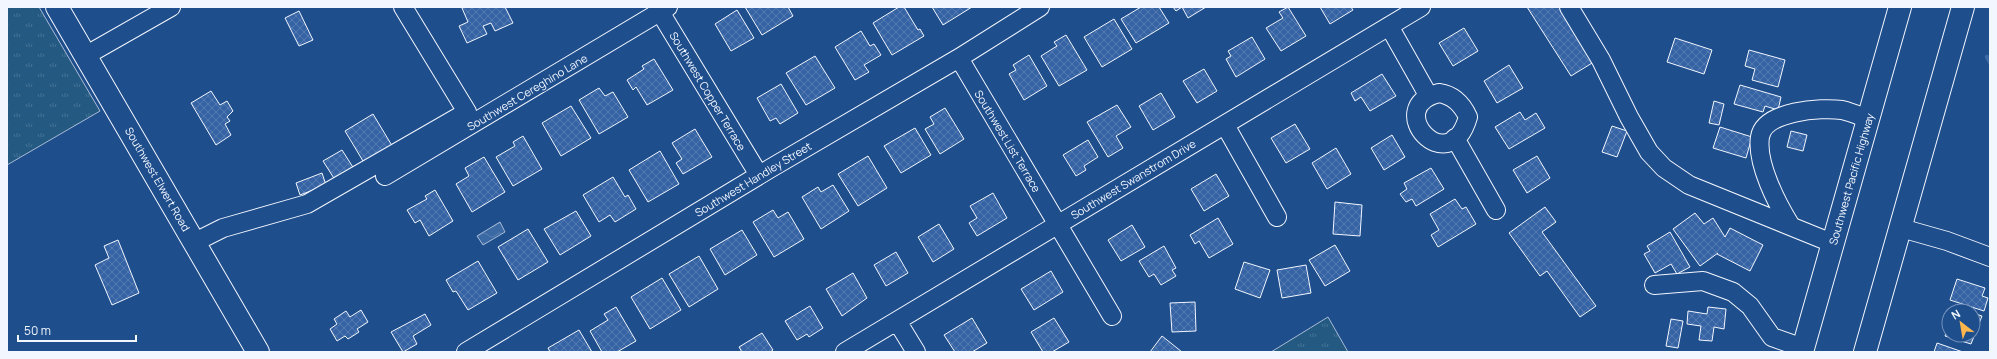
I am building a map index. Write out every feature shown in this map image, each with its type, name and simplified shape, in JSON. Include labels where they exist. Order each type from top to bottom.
[{"type":"main road","name":"Southwest Elwert Road","points":[[57,7],[258,352]]},
{"type":"main road","name":"Southwest Pacific Highway","points":[[1802,350],[1900,7]]},
{"type":"main road","points":[[1865,352],[1963,7]]},
{"type":"street","points":[[85,56],[171,7]]},
{"type":"street","points":[[194,242],[223,228],[307,204],[467,112],[403,7]]},
{"type":"street","name":"Southwest Handley Street","points":[[466,352],[759,175],[959,58],[1040,7]]},
{"type":"street","name":"Southwest Swanstrom Drive","points":[[845,352],[1421,7]]},
{"type":"street","points":[[1570,7],[1601,60],[1649,152],[1664,168],[1690,184],[1832,242]]},
{"type":"street","name":"Southwest Copper Terrace","points":[[662,9],[759,175]]},
{"type":"street","name":"Southwest Cereghino Lane","points":[[385,176],[662,9]]},
{"type":"street","points":[[1389,26],[1428,95]]},
{"type":"street","name":"Southwest List Terrace","points":[[959,58],[1112,316]]},
{"type":"street","points":[[1439,93],[1447,94],[1462,105],[1468,117],[1465,127],[1455,138],[1447,143],[1430,141],[1424,136],[1417,126],[1416,115],[1420,106],[1428,95],[1439,93]]},
{"type":"street","points":[[1791,226],[1778,205],[1764,169],[1760,146],[1760,135],[1764,127],[1776,117],[1809,110],[1841,110],[1868,118]]},
{"type":"street","points":[[1224,125],[1277,217]]},
{"type":"street","points":[[1455,138],[1496,210]]},
{"type":"street","points":[[1901,228],[1947,241],[1990,257]]},
{"type":"street","points":[[1654,285],[1703,282],[1733,292],[1750,306],[1772,337],[1802,350]]},
{"type":"street","points":[[896,321],[916,352]]},
{"type":"green space","points":[[7,7],[39,7],[100,111],[7,165]]},
{"type":"green space","points":[[1328,317],[1348,352],[1271,352]]},
{"type":"water","points":[[500,222],[505,232],[483,245],[477,236]]},
{"type":"building","points":[[505,7],[513,23],[495,31],[491,23],[483,26],[487,34],[467,43],[459,26],[468,22],[462,8]]},
{"type":"building","points":[[745,7],[788,7],[793,16],[762,35]]},
{"type":"building","points":[[899,7],[904,7],[918,30],[920,29],[924,36],[892,55],[873,23]]},
{"type":"building","points":[[932,7],[972,7],[943,25]]},
{"type":"building","points":[[1141,7],[1159,7],[1169,23],[1136,43],[1121,19]]},
{"type":"building","points":[[1173,7],[1182,7],[1176,11]]},
{"type":"building","points":[[1182,7],[1206,7],[1188,18]]},
{"type":"building","points":[[1288,7],[1306,36],[1281,51],[1266,28],[1283,18],[1279,12]]},
{"type":"building","points":[[1320,7],[1351,7],[1353,10],[1330,24]]},
{"type":"building","points":[[1527,7],[1563,7],[1597,60],[1571,76]]},
{"type":"building","points":[[737,10],[754,38],[731,51],[715,24]]},
{"type":"building","points":[[299,11],[313,40],[299,46],[285,18]]},
{"type":"building","points":[[1114,19],[1132,49],[1102,67],[1084,37]]},
{"type":"building","points":[[1464,28],[1478,51],[1453,66],[1439,43]]},
{"type":"building","points":[[861,31],[870,46],[874,44],[881,55],[864,65],[869,72],[855,80],[835,47]]},
{"type":"building","points":[[1066,35],[1087,70],[1059,86],[1041,56],[1057,46],[1054,42]]},
{"type":"building","points":[[1252,37],[1265,59],[1236,77],[1226,59],[1231,56],[1228,51]]},
{"type":"building","points":[[1675,38],[1712,50],[1704,74],[1667,62]]},
{"type":"building","points":[[1749,50],[1785,60],[1778,87],[1752,80],[1755,69],[1745,66]]},
{"type":"building","points":[[1029,55],[1047,86],[1024,100],[1009,74],[1016,70],[1013,65]]},
{"type":"building","points":[[815,56],[835,88],[806,105],[786,73]]},
{"type":"building","points":[[654,59],[673,90],[647,105],[636,87],[633,90],[627,80],[644,69],[642,66]]},
{"type":"building","points":[[1509,65],[1523,88],[1497,103],[1484,81]]},
{"type":"building","points":[[1204,69],[1217,91],[1197,103],[1183,81]]},
{"type":"building","points":[[1382,74],[1396,96],[1370,111],[1361,97],[1355,101],[1351,93]]},
{"type":"building","points":[[781,84],[798,113],[780,124],[776,118],[770,121],[757,98]]},
{"type":"building","points":[[1740,85],[1781,97],[1778,110],[1765,106],[1763,112],[1734,104]]},
{"type":"building","points":[[599,88],[605,96],[613,92],[628,117],[599,134],[579,100]]},
{"type":"building","points":[[211,91],[220,105],[227,101],[233,111],[227,117],[230,121],[225,124],[231,135],[216,145],[191,103]]},
{"type":"building","points":[[1161,93],[1175,117],[1153,130],[1139,106]]},
{"type":"building","points":[[1714,101],[1724,104],[1719,125],[1709,123]]},
{"type":"building","points":[[1117,105],[1131,127],[1116,136],[1123,148],[1108,157],[1087,122]]},
{"type":"building","points":[[571,106],[591,138],[561,156],[542,123]]},
{"type":"building","points":[[945,108],[964,139],[940,154],[925,129],[934,124],[930,117]]},
{"type":"building","points":[[1520,112],[1525,120],[1536,113],[1545,128],[1509,149],[1495,127]]},
{"type":"building","points":[[373,114],[394,149],[366,166],[345,131]]},
{"type":"building","points":[[1295,124],[1310,149],[1286,163],[1271,138]]},
{"type":"building","points":[[1612,126],[1627,131],[1617,157],[1602,152]]},
{"type":"building","points":[[1720,127],[1752,137],[1746,158],[1713,148]]},
{"type":"building","points":[[915,128],[931,155],[901,173],[884,146]]},
{"type":"building","points":[[695,129],[712,157],[683,174],[676,163],[682,159],[672,143]]},
{"type":"building","points":[[1791,131],[1807,135],[1803,151],[1787,147]]},
{"type":"building","points":[[1392,135],[1405,157],[1384,170],[1371,148]]},
{"type":"building","points":[[523,136],[542,169],[513,186],[496,157],[515,146],[513,142]]},
{"type":"building","points":[[1088,140],[1098,157],[1084,166],[1086,170],[1076,176],[1063,155]]},
{"type":"building","points":[[1336,148],[1351,174],[1327,189],[1312,163]]},
{"type":"building","points":[[342,150],[356,172],[337,183],[323,161]]},
{"type":"building","points":[[660,151],[679,184],[648,202],[629,170]]},
{"type":"building","points":[[868,156],[887,188],[858,206],[838,174]]},
{"type":"building","points":[[1537,156],[1550,178],[1527,193],[1513,170]]},
{"type":"building","points":[[484,157],[505,192],[472,212],[456,184],[469,176],[465,168]]},
{"type":"building","points":[[1431,168],[1444,189],[1416,206],[1412,199],[1406,202],[1400,194],[1407,189],[1404,183]]},
{"type":"building","points":[[322,173],[326,185],[300,195],[296,183]]},
{"type":"building","points":[[1216,174],[1229,196],[1204,211],[1191,189]]},
{"type":"building","points":[[613,177],[625,197],[628,195],[636,209],[615,222],[610,215],[599,222],[583,195]]},
{"type":"building","points":[[833,185],[849,211],[821,229],[802,197],[818,187],[821,192]]},
{"type":"building","points":[[435,190],[453,221],[429,236],[420,220],[415,223],[407,210],[427,199],[425,196]]},
{"type":"building","points":[[993,193],[1007,218],[977,236],[969,223],[977,218],[970,206]]},
{"type":"building","points":[[1455,199],[1462,209],[1466,207],[1476,224],[1438,247],[1431,235],[1439,230],[1430,214]]},
{"type":"building","points":[[1335,202],[1362,205],[1360,236],[1333,234]]},
{"type":"building","points":[[1545,207],[1556,222],[1542,232],[1596,306],[1580,317],[1547,271],[1540,276],[1509,233]]},
{"type":"building","points":[[773,210],[778,218],[788,212],[804,239],[774,257],[753,222]]},
{"type":"building","points":[[576,211],[591,236],[560,255],[544,229]]},
{"type":"building","points":[[1695,213],[1704,224],[1713,218],[1725,237],[1730,228],[1763,245],[1750,271],[1717,254],[1718,253],[1700,266],[1673,229]]},
{"type":"building","points":[[1218,218],[1233,244],[1209,258],[1199,241],[1195,244],[1190,235]]},
{"type":"building","points":[[939,224],[954,249],[933,262],[918,237]]},
{"type":"building","points":[[1132,225],[1145,247],[1121,261],[1108,240]]},
{"type":"building","points":[[528,229],[548,262],[518,280],[498,247]]},
{"type":"building","points":[[742,230],[757,255],[725,275],[710,249]]},
{"type":"building","points":[[1670,232],[1690,267],[1677,274],[1671,264],[1655,273],[1644,254],[1650,251],[1647,246]]},
{"type":"building","points":[[118,240],[139,293],[112,305],[95,265],[109,258],[104,246]]},
{"type":"building","points":[[1335,245],[1350,271],[1325,286],[1309,260]]},
{"type":"building","points":[[1164,246],[1176,268],[1172,270],[1176,276],[1161,285],[1154,274],[1149,277],[1139,261]]},
{"type":"building","points":[[896,252],[908,273],[886,286],[874,265]]},
{"type":"building","points":[[699,256],[718,289],[689,307],[669,274]]},
{"type":"building","points":[[478,261],[497,293],[468,310],[456,291],[453,292],[446,280]]},
{"type":"building","points":[[1244,262],[1270,270],[1260,298],[1235,289]]},
{"type":"building","points":[[1306,265],[1311,293],[1282,298],[1277,270]]},
{"type":"building","points":[[1051,271],[1063,292],[1034,310],[1021,289]]},
{"type":"building","points":[[853,273],[867,298],[842,316],[826,289]]},
{"type":"building","points":[[662,278],[681,310],[650,329],[631,297]]},
{"type":"building","points":[[1957,279],[1985,288],[1982,296],[1988,298],[1984,311],[1981,310],[1981,303],[1959,303],[1950,300]]},
{"type":"building","points":[[1195,302],[1196,331],[1172,332],[1170,303]]},
{"type":"building","points":[[810,306],[823,328],[809,337],[807,334],[797,340],[785,321]]},
{"type":"building","points":[[616,307],[636,341],[617,352],[602,352],[590,331],[608,320],[604,314]]},
{"type":"building","points":[[1708,307],[1726,309],[1724,329],[1714,327],[1712,341],[1699,340],[1701,326],[1687,324],[1688,311],[1707,314]]},
{"type":"building","points":[[361,310],[368,322],[357,329],[359,332],[348,339],[345,336],[337,341],[330,329],[337,324],[334,319],[346,311],[350,317]]},
{"type":"building","points":[[425,314],[431,325],[413,336],[417,344],[403,352],[391,332]]},
{"type":"building","points":[[972,318],[987,343],[972,352],[955,352],[944,335]]},
{"type":"building","points":[[1054,318],[1069,342],[1052,352],[1043,352],[1031,332]]},
{"type":"building","points":[[1671,319],[1683,321],[1678,348],[1666,346]]},
{"type":"building","points":[[579,330],[592,352],[550,352],[548,348]]},
{"type":"building","points":[[762,333],[773,350],[770,352],[742,352],[739,347]]},
{"type":"building","points":[[1162,336],[1182,352],[1150,352]]},
{"type":"building","points":[[1937,343],[1963,352],[1934,352]]},
{"type":"waterway","points":[[1987,57],[1990,62]]}]
